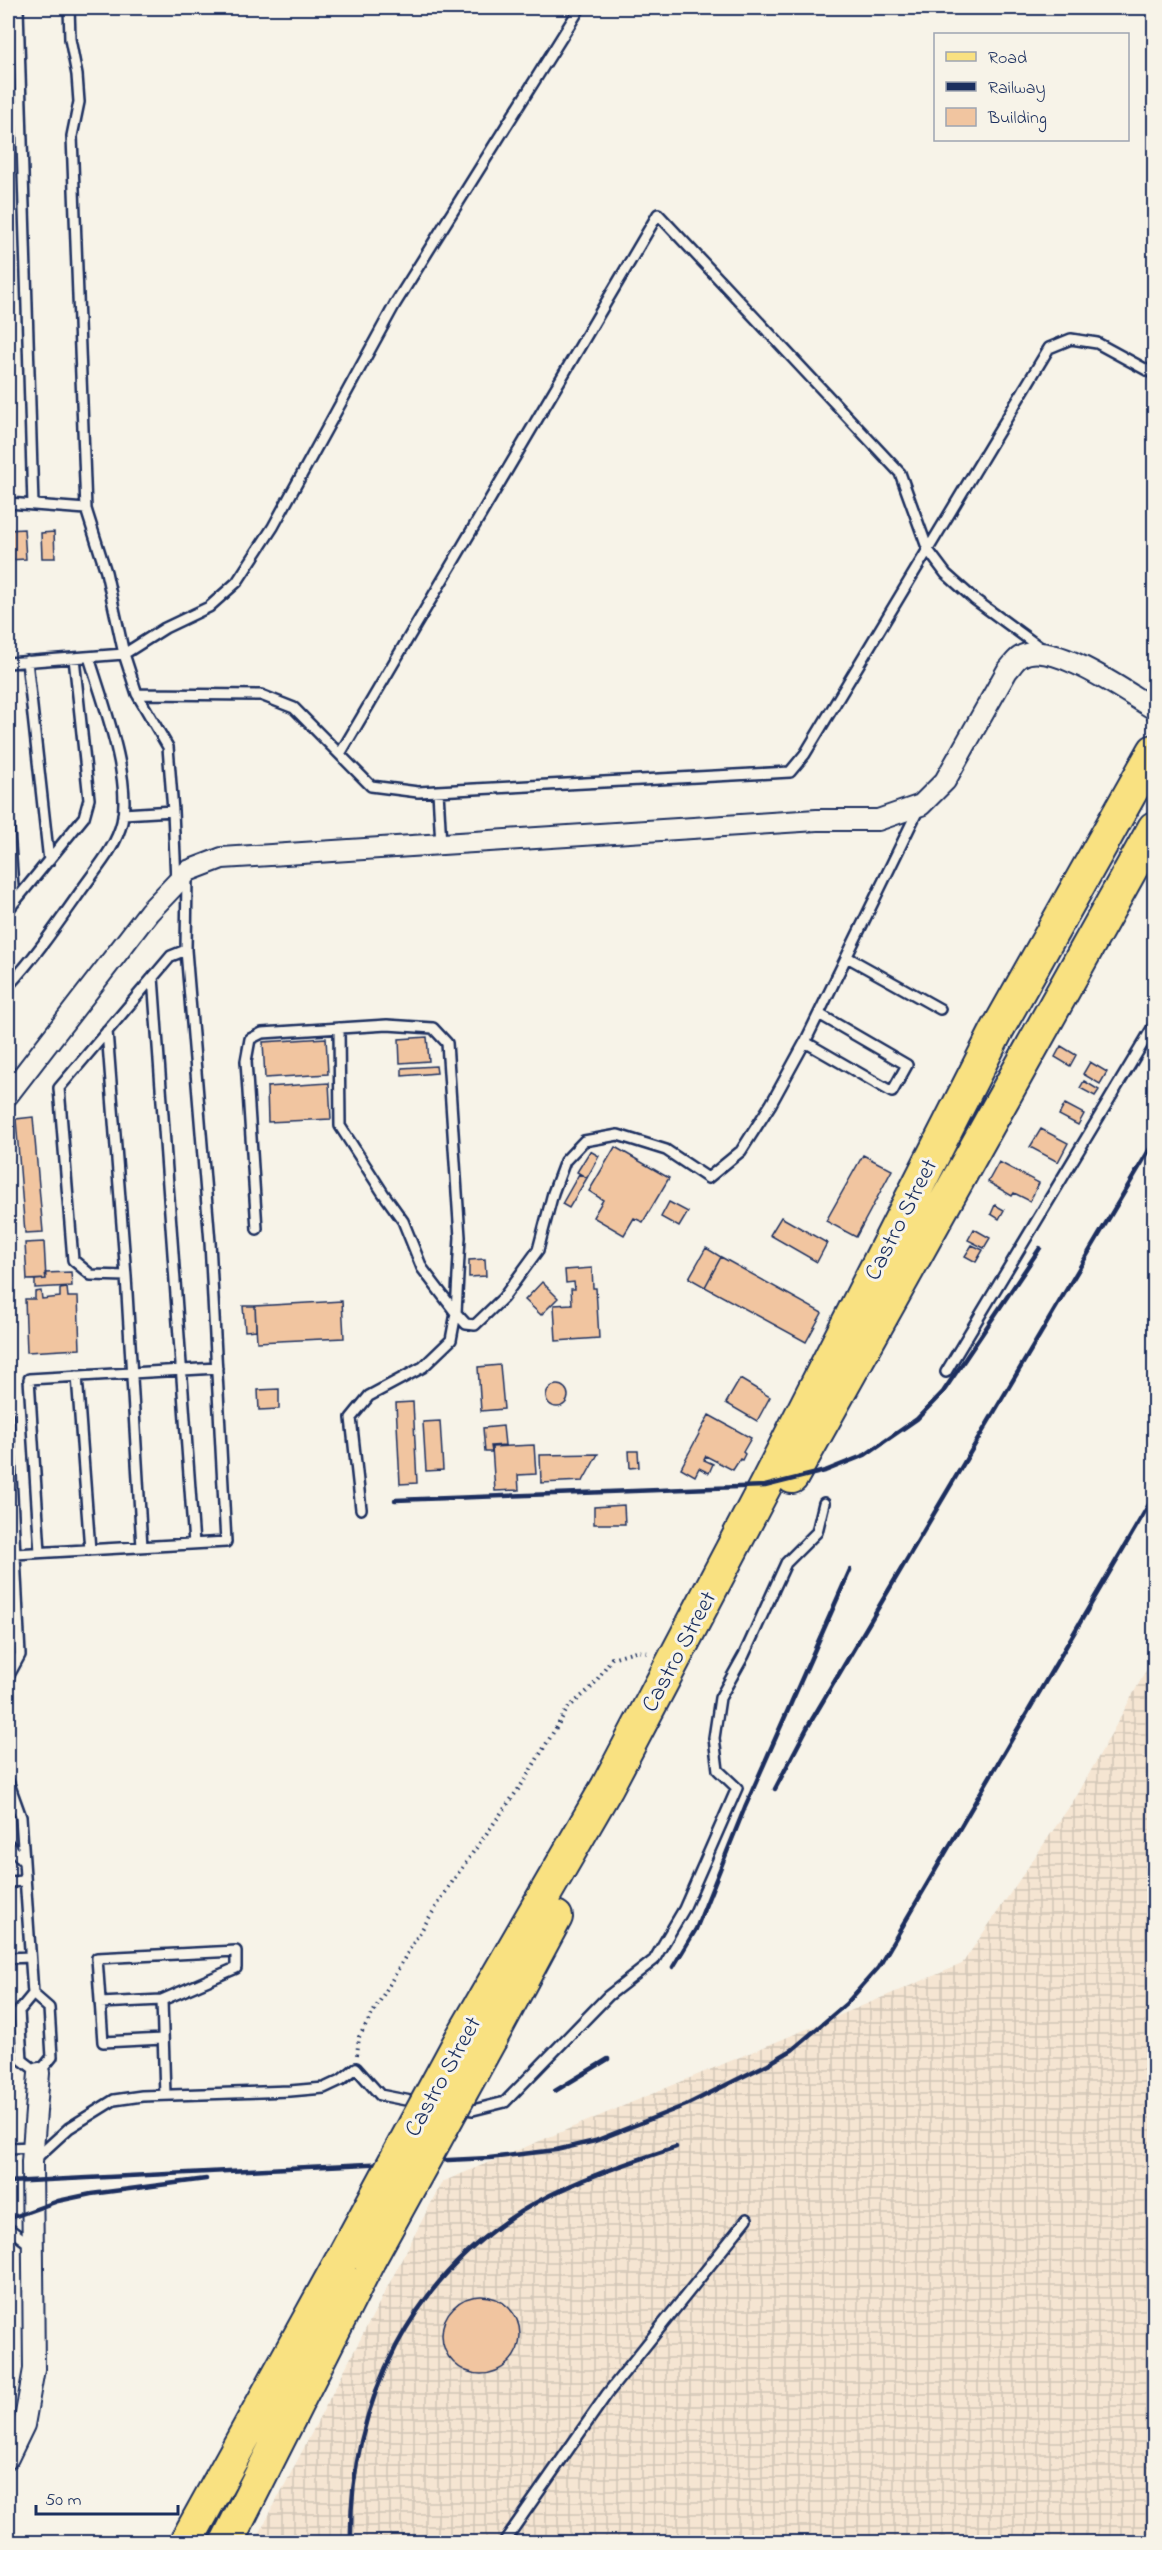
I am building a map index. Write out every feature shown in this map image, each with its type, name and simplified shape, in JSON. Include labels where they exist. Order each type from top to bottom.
[{"type":"main road","name":"Castro Street","points":[[476,2038],[675,1657],[996,1032],[1155,751]]},
{"type":"main road","name":"Castro Street","points":[[186,2542],[355,2260],[476,2038],[1155,828]]},
{"type":"main road","name":"Castro Street","points":[[227,2542],[355,2260]]},
{"type":"street","points":[[8,1095],[149,912],[182,877],[222,858],[818,820],[878,820],[921,805],[945,781],[1007,672],[1020,657],[1046,652],[1068,659],[1155,710]]},
{"type":"street","points":[[8,2458],[24,2425],[34,2369],[33,2154],[39,2073]]},
{"type":"lane","points":[[18,8],[33,505]]},
{"type":"lane","points":[[15,1554],[226,1542],[210,1242],[182,877],[173,812],[168,747],[137,694],[124,654],[106,572],[86,509],[72,136],[79,102],[77,75],[70,39],[69,8]]},
{"type":"lane","points":[[8,663],[124,654],[165,628],[209,607],[237,582],[273,527],[395,304],[580,8]]},
{"type":"lane","points":[[340,754],[658,214],[900,473],[928,550],[956,585],[1046,652]]},
{"type":"lane","points":[[137,694],[261,695],[294,708],[370,786],[418,792],[790,772],[805,754],[1049,348],[1071,339],[1097,343],[1155,374]]},
{"type":"lane","points":[[8,503],[86,509]]},
{"type":"lane","points":[[8,986],[29,964],[102,862],[116,840],[123,814],[118,753],[89,657]]},
{"type":"lane","points":[[11,906],[80,825],[84,817],[88,799],[74,658]]},
{"type":"lane","points":[[27,661],[49,861]]},
{"type":"lane","points":[[438,791],[441,845]]},
{"type":"lane","points":[[339,1028],[340,1126],[403,1221],[422,1268],[466,1324],[475,1325],[510,1289],[538,1250],[553,1193],[565,1161],[584,1141],[618,1135],[666,1150],[708,1178],[741,1151],[771,1104],[805,1042],[921,805]]},
{"type":"lane","points":[[123,814],[173,812]]},
{"type":"lane","points":[[8,815],[11,906]]},
{"type":"lane","points":[[126,1276],[91,1275],[73,1260],[59,1088],[171,956],[186,950]]},
{"type":"lane","points":[[847,957],[940,1009]]},
{"type":"lane","points":[[153,977],[194,1544]]},
{"type":"lane","points":[[805,1042],[892,1092],[907,1065],[819,1014]]},
{"type":"lane","points":[[257,1229],[246,1061],[250,1039],[262,1033],[387,1025],[433,1028],[447,1042],[460,1237],[456,1313],[451,1340],[423,1367],[369,1396],[351,1418],[361,1509]]},
{"type":"lane","points":[[946,1372],[1155,1025]]},
{"type":"lane","points":[[107,1031],[126,1276],[142,1547]]},
{"type":"lane","points":[[40,1552],[29,1379],[217,1368]]},
{"type":"lane","points":[[77,1376],[90,1550]]},
{"type":"lane","points":[[8,1416],[20,1655],[8,1677]]},
{"type":"lane","points":[[8,2148],[33,2154],[114,2100],[165,2095],[324,2088],[341,2080],[356,2068],[380,2095],[473,2110],[505,2102],[608,1996],[654,1960],[684,1909],[737,1788],[718,1770],[714,1738],[720,1698],[744,1655],[786,1563],[817,1532],[824,1503]]},
{"type":"lane","points":[[8,1781],[21,1817],[33,1994],[19,2012],[22,2060],[39,2073],[52,2056],[49,2008],[33,1994]]},
{"type":"lane","points":[[8,1844],[24,1862]]},
{"type":"lane","points":[[8,1855],[24,1862]]},
{"type":"lane","points":[[8,1882],[25,1881]]},
{"type":"lane","points":[[100,2003],[162,2000],[236,1968],[236,1951],[97,1959],[100,2003],[103,2042],[163,2039]]},
{"type":"lane","points":[[8,1958],[30,1957]]},
{"type":"lane","points":[[162,2000],[165,2095]]},
{"type":"lane","points":[[504,2542],[607,2394],[747,2219]]},
{"type":"lane","points":[[8,2228],[34,2248]]},
{"type":"path","points":[[356,2068],[359,2037],[415,1940],[454,1879],[522,1784],[568,1708],[592,1688],[612,1658],[635,1651],[675,1657]]},
{"type":"shaded area","points":[[1154,1656],[1154,2542],[255,2542],[442,2182],[962,1964],[1078,1794]]},
{"type":"building","points":[[24,529],[26,559],[8,560],[8,530]]},
{"type":"building","points":[[54,532],[55,558],[42,558],[41,533]]},
{"type":"building","points":[[427,1037],[429,1061],[400,1063],[399,1039]]},
{"type":"building","points":[[326,1038],[328,1074],[265,1078],[263,1042]]},
{"type":"building","points":[[1061,1046],[1076,1055],[1070,1066],[1055,1057]]},
{"type":"building","points":[[1090,1062],[1107,1072],[1100,1084],[1083,1074]]},
{"type":"building","points":[[436,1066],[437,1073],[402,1076],[402,1068]]},
{"type":"building","points":[[1084,1081],[1099,1090],[1095,1096],[1080,1088]]},
{"type":"building","points":[[329,1083],[331,1119],[268,1122],[267,1087]]},
{"type":"building","points":[[1065,1104],[1084,1114],[1078,1125],[1059,1115]]},
{"type":"building","points":[[33,1117],[43,1232],[25,1233],[16,1119]]},
{"type":"building","points":[[1041,1129],[1068,1143],[1058,1162],[1030,1147]]},
{"type":"building","points":[[615,1147],[669,1178],[643,1222],[634,1218],[624,1235],[593,1217],[603,1200],[589,1191]]},
{"type":"building","points":[[590,1151],[599,1156],[587,1178],[577,1172]]},
{"type":"building","points":[[863,1155],[892,1170],[856,1237],[826,1221]]},
{"type":"building","points":[[999,1162],[1039,1183],[1030,1201],[1014,1193],[1012,1196],[988,1182]]},
{"type":"building","points":[[579,1174],[587,1178],[569,1208],[562,1204]]},
{"type":"building","points":[[669,1202],[688,1212],[679,1227],[661,1217]]},
{"type":"building","points":[[995,1205],[1004,1210],[999,1219],[991,1214]]},
{"type":"building","points":[[781,1217],[827,1243],[817,1262],[770,1235]]},
{"type":"building","points":[[974,1229],[990,1238],[984,1248],[968,1240]]},
{"type":"building","points":[[44,1242],[46,1279],[27,1280],[25,1243]]},
{"type":"building","points":[[972,1245],[983,1250],[976,1262],[965,1256]]},
{"type":"building","points":[[706,1248],[721,1257],[705,1287],[689,1278]]},
{"type":"building","points":[[721,1257],[822,1313],[806,1342],[705,1287]]},
{"type":"building","points":[[485,1259],[486,1276],[469,1277],[469,1260]]},
{"type":"building","points":[[592,1268],[593,1288],[596,1288],[599,1338],[556,1341],[554,1305],[572,1304],[571,1289],[575,1289],[574,1282],[566,1283],[565,1270]]},
{"type":"building","points":[[71,1272],[72,1286],[35,1288],[35,1280],[46,1279],[45,1273]]},
{"type":"building","points":[[542,1282],[558,1298],[541,1315],[525,1300]]},
{"type":"building","points":[[67,1288],[68,1297],[78,1297],[80,1349],[27,1352],[25,1299],[35,1299],[35,1292],[41,1291],[42,1299],[60,1297],[60,1289]]},
{"type":"building","points":[[342,1301],[344,1338],[257,1342],[255,1306]]},
{"type":"building","points":[[243,1306],[255,1306],[256,1330],[245,1331]]},
{"type":"building","points":[[500,1365],[504,1409],[481,1411],[478,1367]]},
{"type":"building","points":[[740,1379],[770,1397],[757,1421],[726,1403]]},
{"type":"building","points":[[557,1385],[565,1388],[568,1396],[565,1404],[557,1407],[549,1404],[546,1396],[549,1388]]},
{"type":"building","points":[[279,1389],[279,1409],[259,1410],[258,1390]]},
{"type":"building","points":[[413,1402],[417,1483],[400,1484],[396,1403]]},
{"type":"building","points":[[709,1415],[751,1438],[743,1452],[745,1454],[742,1460],[740,1459],[733,1470],[706,1456],[704,1460],[713,1464],[709,1473],[699,1468],[695,1476],[681,1468]]},
{"type":"building","points":[[440,1421],[443,1470],[426,1471],[423,1422]]},
{"type":"building","points":[[503,1426],[505,1445],[491,1446],[492,1452],[485,1452],[483,1428]]},
{"type":"building","points":[[534,1445],[536,1474],[518,1475],[519,1490],[495,1491],[492,1447]]},
{"type":"building","points":[[629,1451],[638,1451],[639,1467],[630,1468]]},
{"type":"building","points":[[598,1454],[583,1481],[541,1483],[540,1455]]},
{"type":"building","points":[[624,1505],[625,1524],[594,1524],[594,1507]]},
{"type":"building","points":[[481,2296],[496,2299],[508,2308],[517,2320],[520,2335],[517,2350],[508,2362],[496,2371],[481,2374],[466,2371],[454,2362],[445,2350],[442,2335],[445,2320],[454,2308],[466,2299]]},
{"type":"railway","points":[[775,1789],[807,1728],[1154,1142]]},
{"type":"railway","points":[[395,1500],[765,1486],[825,1471],[865,1455],[917,1419],[943,1392],[1040,1248]]},
{"type":"railway","points":[[8,2182],[489,2158],[556,2150],[595,2141],[686,2105],[792,2050],[846,2004],[878,1968],[1154,1496]]},
{"type":"railway","points":[[673,1967],[696,1929],[745,1807],[850,1570]]},
{"type":"railway","points":[[555,2091],[608,2059]]},
{"type":"railway","points":[[351,2542],[353,2491],[361,2440],[376,2392],[396,2346],[423,2303],[455,2264],[493,2230],[537,2202],[588,2178],[676,2147]]},
{"type":"railway","points":[[8,2219],[58,2201],[91,2194],[206,2179]]}]
